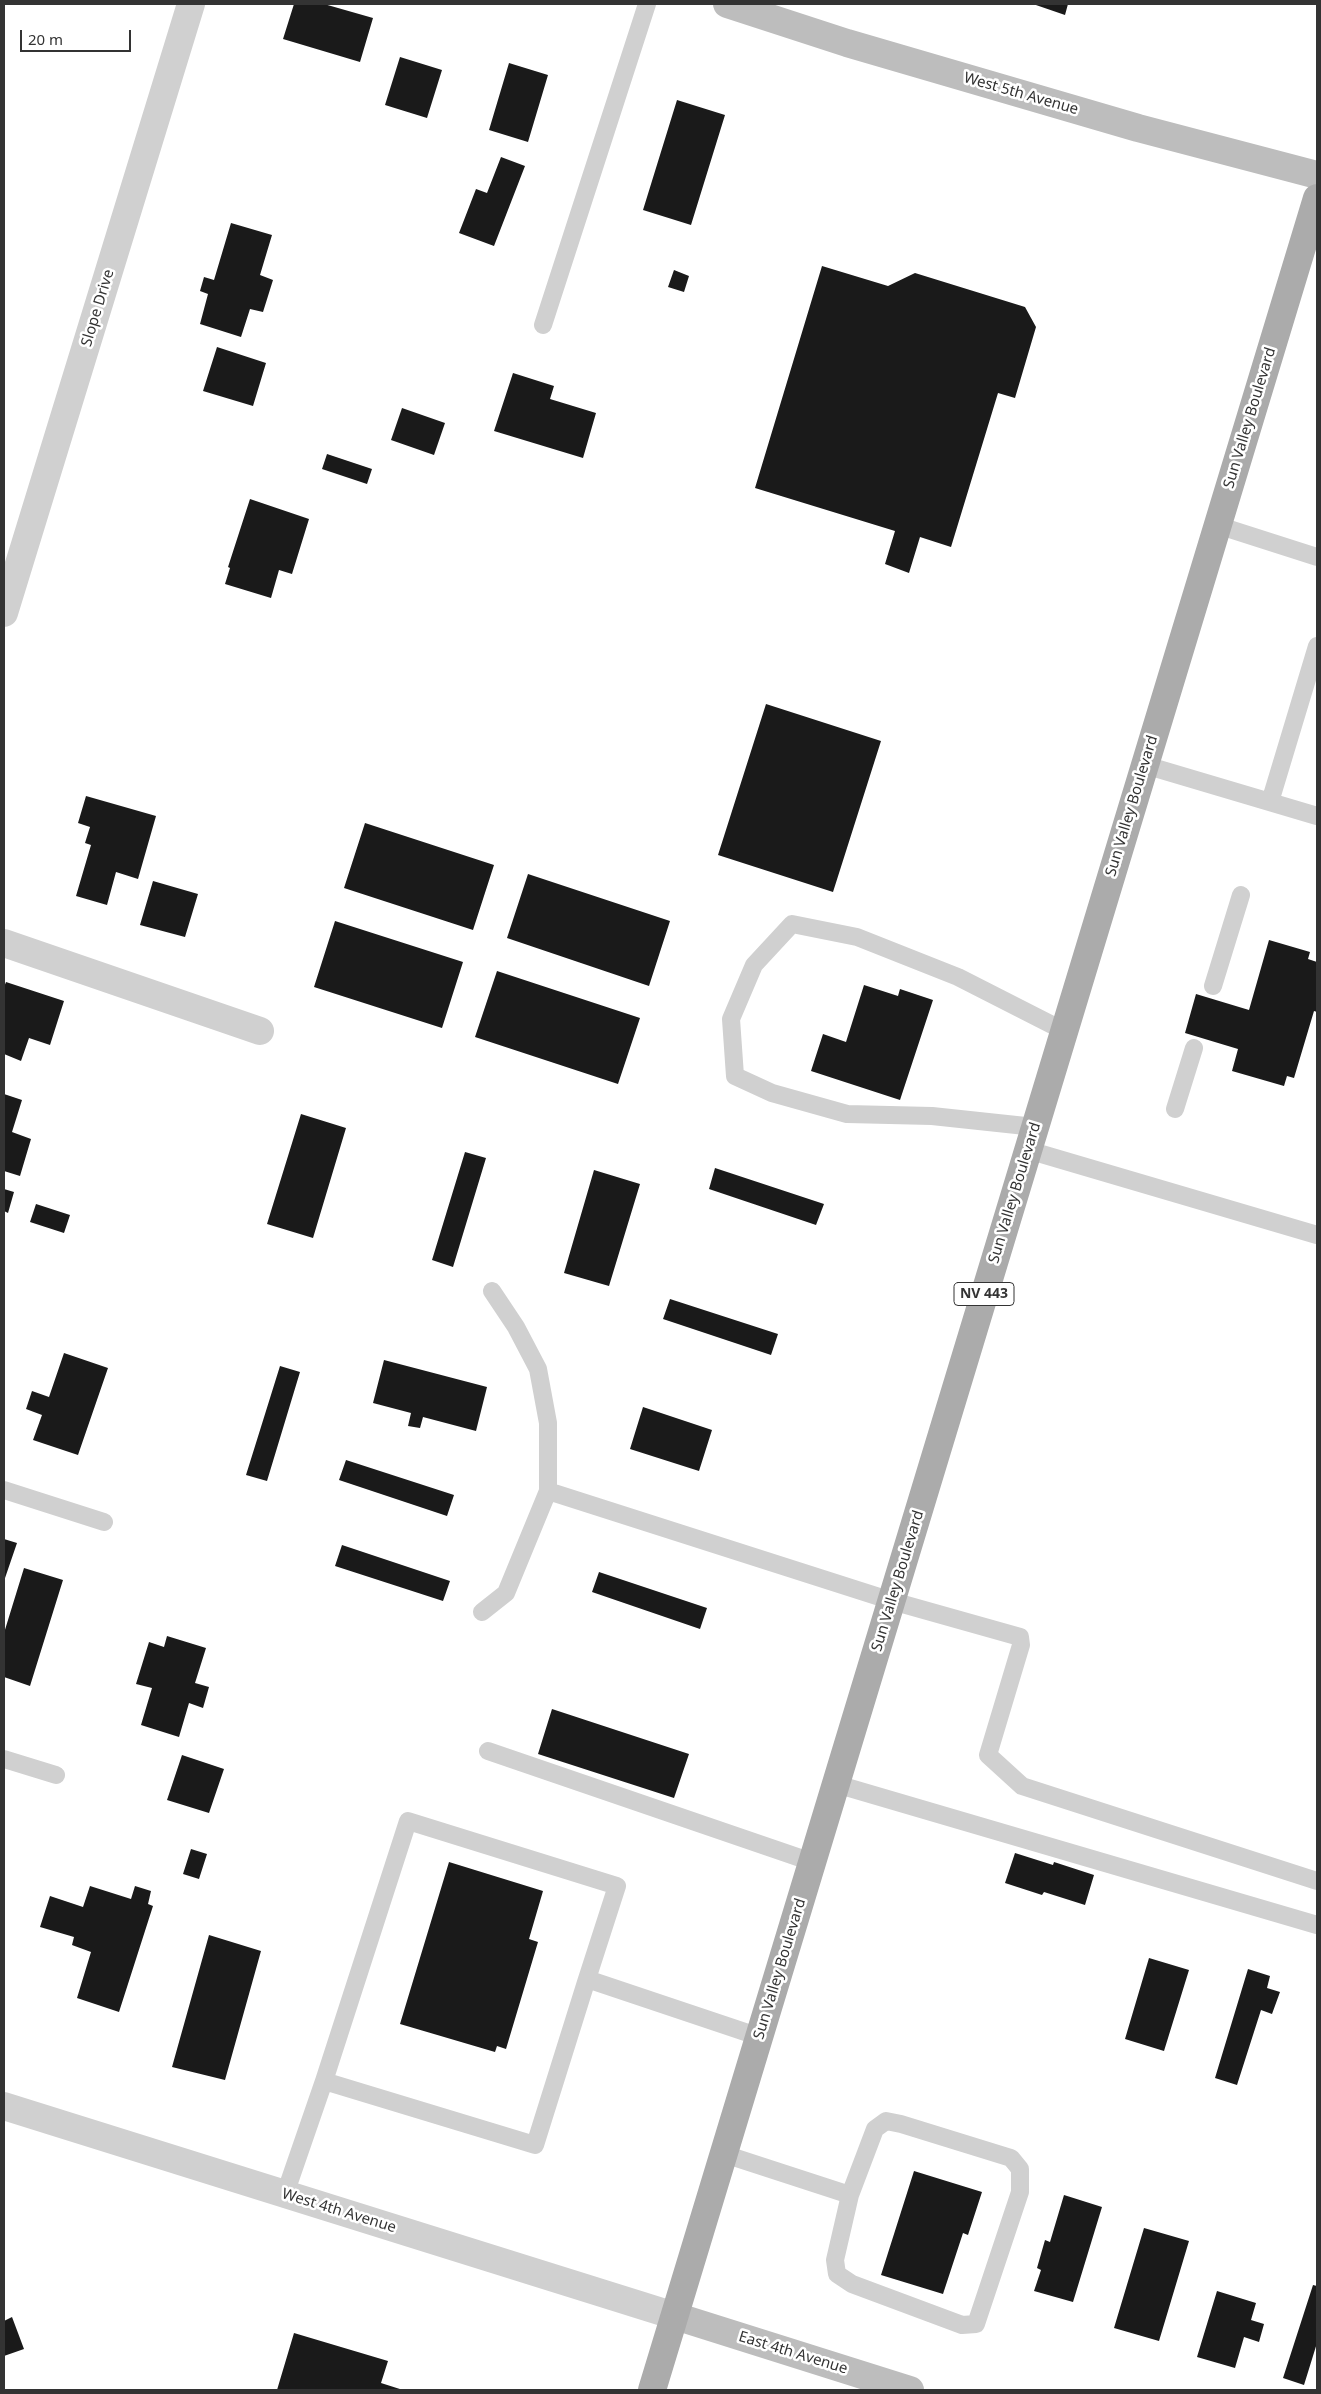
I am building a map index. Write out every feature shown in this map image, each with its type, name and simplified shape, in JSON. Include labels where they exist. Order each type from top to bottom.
[{"type":"main road","name":"Sun Valley Boulevard","points":[[652,2390],[1317,198]]},
{"type":"street","name":"Slope Drive","points":[[5,603],[191,4]]},
{"type":"street","name":"West 5th Avenue","points":[[727,4],[847,43],[1119,122],[1317,175]]},
{"type":"street","points":[[4,943],[260,1030]]},
{"type":"street","name":"West 4th Avenue","points":[[4,2106],[675,2316]]},
{"type":"street","name":"East 4th Avenue","points":[[675,2316],[910,2390]]},
{"type":"lane","points":[[543,325],[648,4]]},
{"type":"lane","points":[[1217,525],[1317,557]]},
{"type":"lane","points":[[1270,802],[1317,646]]},
{"type":"lane","points":[[1145,765],[1317,816]]},
{"type":"lane","points":[[1213,986],[1241,895]]},
{"type":"lane","points":[[1064,1031],[940,970],[857,937],[792,924],[754,965],[731,1019],[735,1076],[772,1093],[847,1114],[932,1116],[1032,1138],[1317,1235]]},
{"type":"lane","points":[[1175,1109],[1194,1048]]},
{"type":"lane","points":[[482,1612],[506,1593],[548,1491],[548,1423],[538,1369],[516,1327],[492,1292]]},
{"type":"lane","points":[[4,1490],[104,1522]]},
{"type":"lane","points":[[548,1491],[892,1601],[1020,1637],[1021,1645],[988,1755],[1022,1786],[1317,1881]]},
{"type":"lane","points":[[488,1751],[812,1862]]},
{"type":"lane","points":[[4,1759],[56,1775]]},
{"type":"lane","points":[[836,1784],[1317,1925]]},
{"type":"lane","points":[[285,2194],[324,2081],[408,1821],[617,1886],[535,2145],[324,2081]]},
{"type":"lane","points":[[588,1979],[760,2036]]},
{"type":"lane","points":[[886,2121],[1012,2158],[1020,2169],[1020,2192],[976,2324],[962,2324],[852,2284],[837,2274],[835,2260],[850,2195],[875,2129],[886,2121]]},
{"type":"lane","points":[[724,2154],[850,2195]]},
{"type":"building","points":[[294,4],[324,4],[373,18],[360,62],[283,39]]},
{"type":"building","points":[[1033,4],[1068,4],[1065,15]]},
{"type":"building","points":[[400,57],[442,70],[427,118],[385,105]]},
{"type":"building","points":[[509,63],[548,75],[528,142],[489,130]]},
{"type":"building","points":[[677,100],[725,115],[691,225],[643,210]]},
{"type":"building","points":[[501,157],[525,166],[494,246],[459,233],[476,189],[487,193]]},
{"type":"building","points":[[231,223],[272,235],[260,275],[273,280],[263,312],[250,309],[241,337],[200,324],[208,294],[200,291],[204,277],[214,280]]},
{"type":"building","points":[[822,266],[888,286],[915,273],[1025,307],[1036,327],[1015,398],[998,393],[951,547],[920,537],[909,573],[885,564],[895,531],[755,488]]},
{"type":"building","points":[[674,270],[689,276],[684,292],[668,287]]},
{"type":"building","points":[[217,347],[266,363],[253,406],[203,391]]},
{"type":"building","points":[[513,373],[554,386],[550,399],[596,413],[583,458],[494,431]]},
{"type":"building","points":[[402,408],[445,423],[434,455],[391,440]]},
{"type":"building","points":[[327,454],[372,469],[367,484],[322,469]]},
{"type":"building","points":[[250,499],[309,519],[292,574],[279,570],[271,598],[225,584],[230,568],[228,567]]},
{"type":"building","points":[[766,704],[881,741],[833,892],[718,855]]},
{"type":"building","points":[[86,796],[156,816],[138,879],[116,872],[107,905],[76,896],[91,845],[85,843],[90,827],[78,823]]},
{"type":"building","points":[[365,823],[494,865],[473,930],[344,888]]},
{"type":"building","points":[[528,874],[670,921],[649,986],[507,938]]},
{"type":"building","points":[[153,881],[198,894],[185,937],[140,925]]},
{"type":"building","points":[[335,921],[463,962],[442,1028],[314,987]]},
{"type":"building","points":[[1269,940],[1310,952],[1308,959],[1317,962],[1317,1012],[1314,1011],[1294,1078],[1287,1076],[1284,1086],[1232,1071],[1238,1049],[1185,1033],[1196,994],[1249,1010]]},
{"type":"building","points":[[497,971],[640,1018],[618,1084],[475,1037]]},
{"type":"building","points":[[6,982],[64,1001],[50,1045],[29,1038],[21,1061],[4,1054],[4,987]]},
{"type":"building","points":[[864,985],[898,996],[900,989],[933,1000],[900,1100],[811,1071],[823,1034],[846,1042]]},
{"type":"building","points":[[4,1094],[22,1100],[12,1132],[31,1139],[20,1176],[4,1171]]},
{"type":"building","points":[[301,1114],[346,1128],[313,1238],[267,1224]]},
{"type":"building","points":[[465,1152],[486,1158],[453,1267],[432,1260]]},
{"type":"building","points":[[715,1168],[824,1204],[816,1225],[709,1189]]},
{"type":"building","points":[[594,1170],[640,1184],[609,1286],[564,1273]]},
{"type":"building","points":[[4,1189],[14,1192],[8,1213],[4,1211]]},
{"type":"building","points":[[36,1204],[70,1215],[64,1233],[30,1222]]},
{"type":"building","points":[[670,1299],[778,1334],[771,1355],[663,1319]]},
{"type":"building","points":[[64,1353],[108,1368],[78,1455],[33,1440],[42,1415],[26,1409],[32,1391],[49,1397]]},
{"type":"building","points":[[384,1360],[487,1387],[476,1431],[423,1417],[420,1428],[408,1426],[411,1413],[373,1403]]},
{"type":"building","points":[[280,1366],[300,1372],[267,1481],[246,1475]]},
{"type":"building","points":[[643,1407],[712,1430],[699,1471],[630,1449]]},
{"type":"building","points":[[346,1460],[454,1495],[447,1516],[339,1480]]},
{"type":"building","points":[[4,1539],[17,1543],[4,1581]]},
{"type":"building","points":[[342,1545],[450,1581],[443,1601],[335,1566]]},
{"type":"building","points":[[24,1568],[63,1580],[30,1686],[4,1677],[4,1633]]},
{"type":"building","points":[[599,1572],[707,1608],[700,1629],[592,1592]]},
{"type":"building","points":[[167,1636],[206,1648],[195,1683],[209,1687],[203,1708],[189,1703],[179,1737],[141,1725],[152,1688],[136,1684],[149,1642],[164,1647]]},
{"type":"building","points":[[552,1709],[689,1754],[674,1798],[538,1754]]},
{"type":"building","points":[[182,1755],[224,1769],[209,1813],[167,1800]]},
{"type":"building","points":[[191,1849],[207,1854],[199,1879],[183,1874]]},
{"type":"building","points":[[1015,1853],[1053,1865],[1054,1862],[1094,1875],[1085,1905],[1044,1892],[1042,1895],[1005,1883]]},
{"type":"building","points":[[449,1862],[543,1891],[529,1939],[538,1942],[506,2049],[497,2046],[495,2052],[400,2024]]},
{"type":"building","points":[[90,1886],[131,1899],[135,1886],[151,1891],[148,1904],[153,1906],[119,2012],[77,1998],[91,1952],[72,1945],[74,1937],[40,1927],[50,1896],[83,1907]]},
{"type":"building","points":[[209,1935],[261,1951],[225,2080],[172,2067]]},
{"type":"building","points":[[1149,1958],[1189,1970],[1164,2051],[1125,2039]]},
{"type":"building","points":[[1248,1969],[1270,1976],[1267,1988],[1280,1992],[1272,2014],[1261,2010],[1237,2085],[1215,2078]]},
{"type":"building","points":[[914,2171],[982,2192],[968,2235],[963,2233],[943,2294],[881,2275]]},
{"type":"building","points":[[1064,2195],[1102,2207],[1073,2302],[1034,2291],[1041,2270],[1037,2268],[1045,2240],[1050,2242]]},
{"type":"building","points":[[1144,2228],[1189,2241],[1159,2341],[1114,2328]]},
{"type":"building","points":[[1313,2285],[1317,2286],[1317,2343],[1304,2385],[1283,2378]]},
{"type":"building","points":[[1217,2291],[1256,2303],[1251,2320],[1264,2324],[1259,2342],[1244,2337],[1235,2368],[1197,2357]]},
{"type":"building","points":[[12,2317],[24,2349],[4,2356],[4,2321]]},
{"type":"building","points":[[294,2333],[388,2361],[381,2383],[403,2390],[277,2390]]}]
